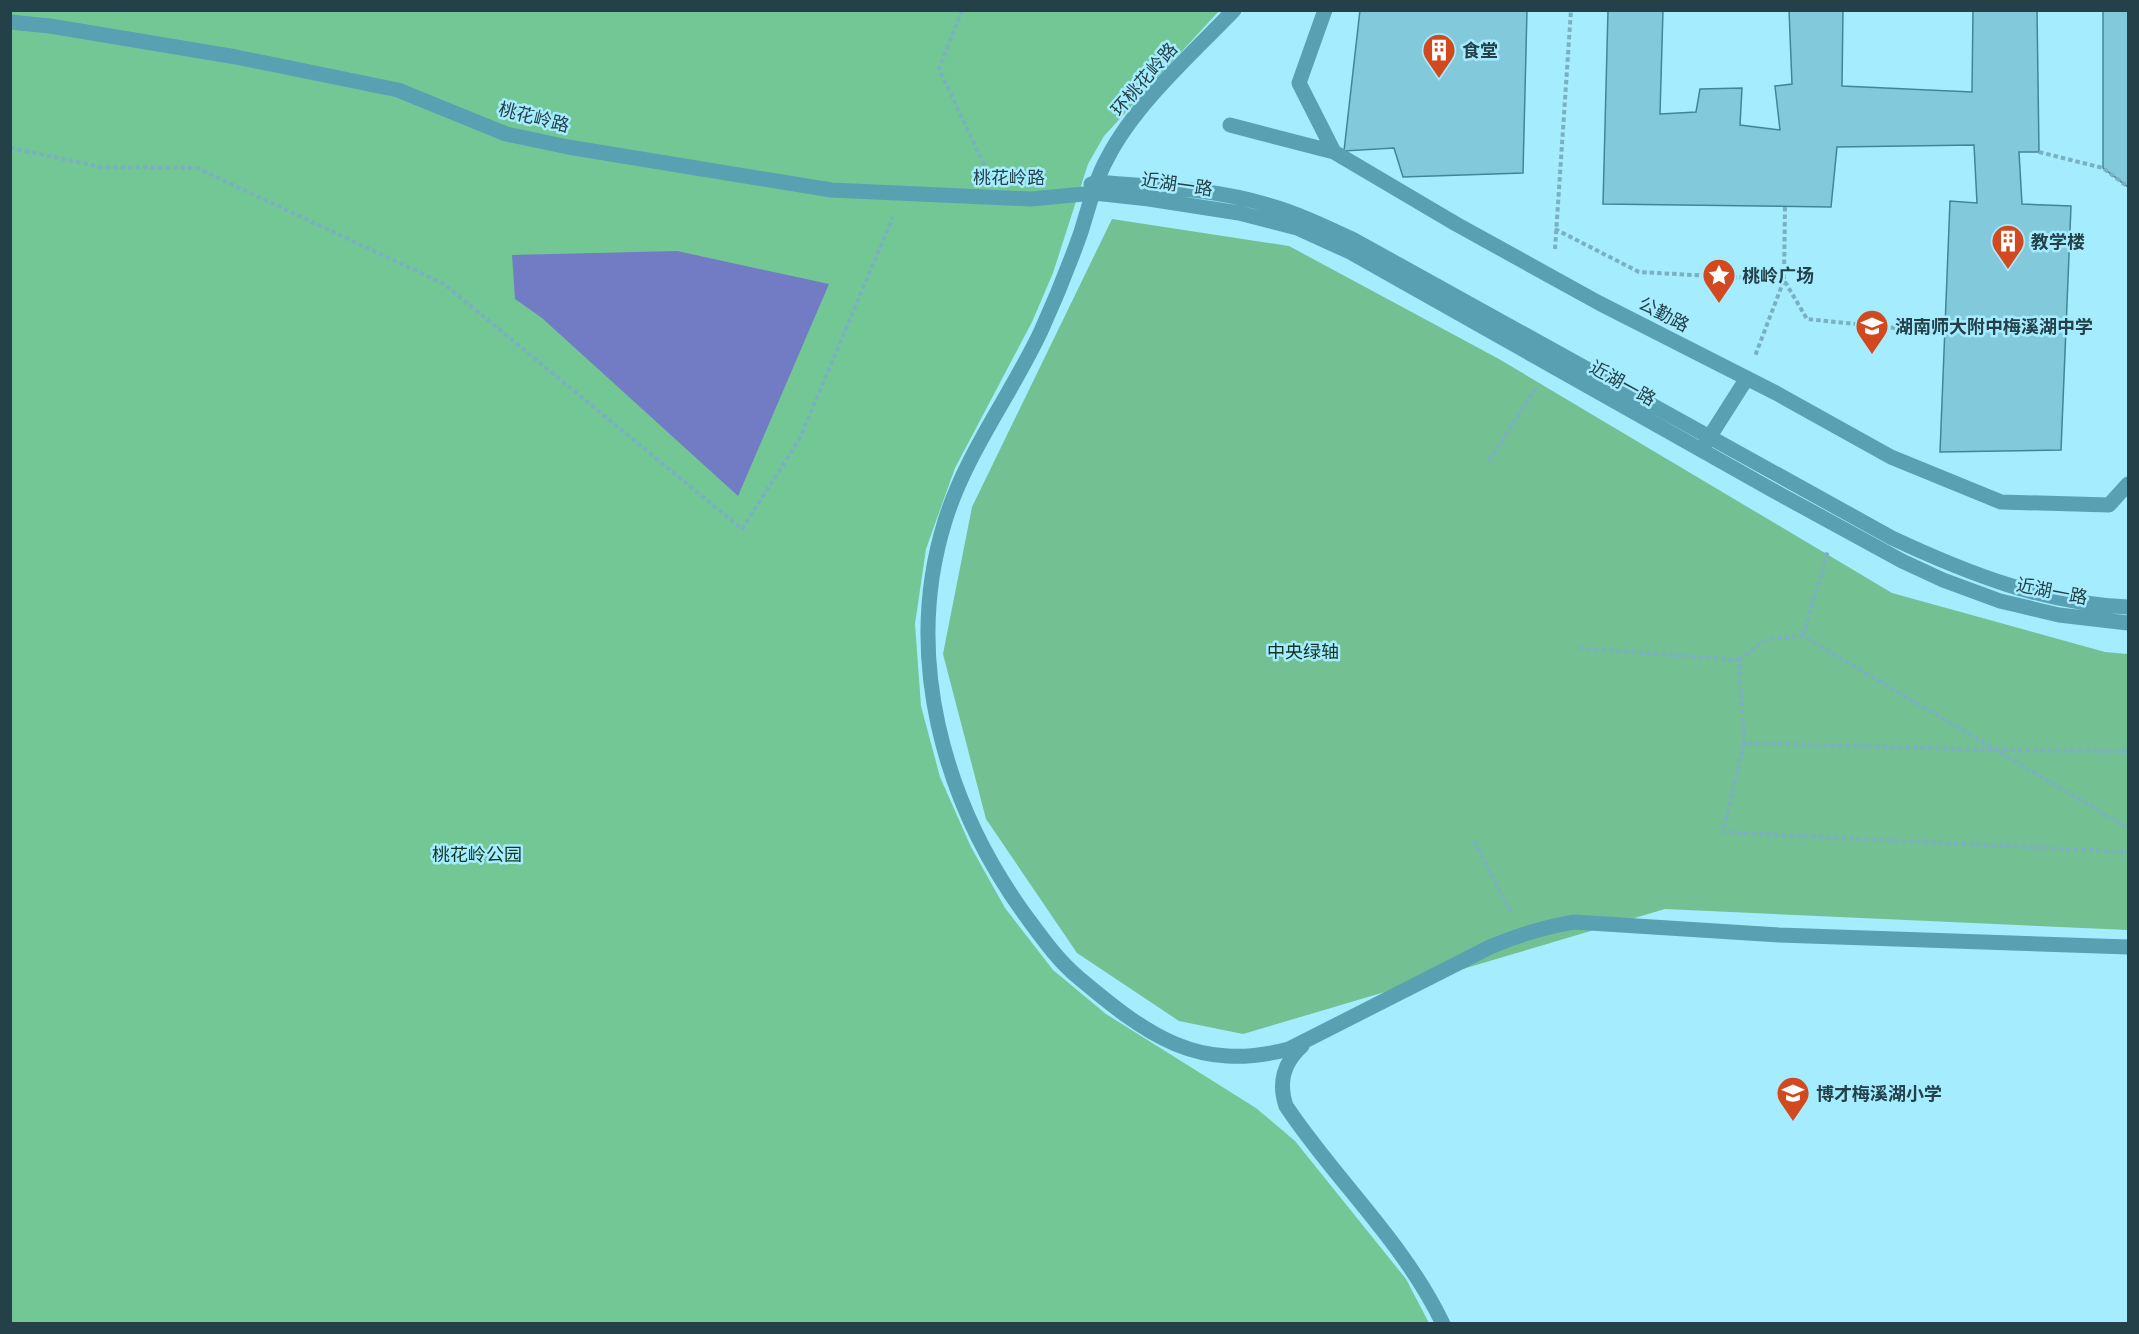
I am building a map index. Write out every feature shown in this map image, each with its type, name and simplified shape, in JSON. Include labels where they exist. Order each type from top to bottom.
[{"type":"street","name":"环桃花岭路","points":[[1234,10],[1156,91],[1117,141],[1106,160],[1065,279],[1038,338],[972,456],[945,520],[931,580],[927,635],[933,699],[947,762],[966,813],[990,861],[1045,942],[1072,972],[1113,1007],[1157,1036],[1192,1052],[1242,1058],[1289,1049],[1490,947],[1522,934],[1574,922],[1779,935],[2128,947]]},
{"type":"street","points":[[1325,10],[1299,83],[1334,152]]},
{"type":"street","name":"桃花岭路","points":[[10,22],[50,26],[236,57],[398,90],[506,134],[568,147],[831,190],[1031,199],[1095,188]]},
{"type":"street","name":"公勤路","points":[[1230,125],[1334,152],[1456,224],[1599,303],[1747,378],[1891,457],[2001,502],[2109,505],[2128,484]]},
{"type":"street","name":"近湖一路","points":[[1095,188],[1239,213],[1297,228],[1350,252],[1551,365],[1892,538],[1966,571],[2008,586],[2045,596],[2128,607]]},
{"type":"street","name":"近湖一路","points":[[1095,188],[1193,189],[1267,204],[1308,219],[1354,240],[1706,444],[1836,525],[1902,561],[1943,580],[2000,601],[2059,615],[2128,623]]},
{"type":"street","points":[[1706,444],[1747,378]]},
{"type":"street","points":[[1312,1038],[1299,1048],[1284,1072],[1282,1096],[1286,1107],[1399,1251],[1431,1299],[1443,1323]]},
{"type":"path","points":[[962,10],[939,69],[1000,198]]},
{"type":"path","points":[[1553,277],[1571,10]]},
{"type":"path","points":[[10,148],[101,167],[197,168],[444,284],[742,530],[800,438],[903,194]]},
{"type":"path","points":[[2039,152],[2103,168],[2128,187]]},
{"type":"path","points":[[1747,378],[1784,280],[1785,207]]},
{"type":"path","points":[[1556,229],[1640,272],[1784,280]]},
{"type":"path","points":[[1784,280],[1807,319],[1945,333]]},
{"type":"path","points":[[1489,461],[1551,365]]},
{"type":"path","points":[[1803,636],[1836,525]]},
{"type":"path","points":[[1579,648],[1739,660],[1767,639],[1803,636],[2128,828]]},
{"type":"path","points":[[1739,660],[1744,743],[1723,832],[2128,852]]},
{"type":"path","points":[[1744,743],[2128,751]]},
{"type":"path","points":[[1474,842],[1522,934]]},
{"type":"green space","name":"桃花岭公园","points":[[10,11],[1219,11],[1104,136],[1088,164],[1053,273],[1032,322],[955,468],[926,549],[915,624],[921,706],[940,777],[971,847],[1005,908],[1053,970],[1106,1014],[1256,1108],[1295,1141],[1406,1279],[1429,1323],[11,1323]]},
{"type":"green space","name":"中央绿轴","points":[[1112,219],[1289,246],[1499,359],[1892,593],[2105,652],[2128,654],[2128,930],[1665,909],[1243,1034],[1179,1021],[1077,953],[986,819],[943,654],[972,507]]},
{"type":"water","points":[[677,251],[829,284],[738,496],[542,318],[515,299],[512,255]]},
{"type":"building","name":"食堂","points":[[1360,10],[1527,10],[1523,173],[1403,177],[1394,148],[1344,151]]},
{"type":"building","name":"教学楼","points":[[1608,10],[1663,10],[1660,114],[1696,112],[1700,89],[1742,88],[1740,125],[1780,130],[1775,86],[1792,84],[1789,10],[1843,10],[1842,86],[1972,92],[1973,10],[2037,10],[2039,152],[2019,152],[2022,204],[2071,206],[2061,450],[1940,452],[1950,201],[1977,203],[1974,145],[1837,147],[1831,207],[1603,204]]},
{"type":"building","points":[[2103,10],[2128,10],[2128,187],[2103,168]]},
{"type":"place","name":"食堂","points":[[1439,79]]},
{"type":"place","name":"教学楼","points":[[2008,270]]},
{"type":"place","name":"桃岭广场","points":[[1719,304]]},
{"type":"place","name":"湖南师大附中梅溪湖中学","points":[[1872,355]]},
{"type":"place","name":"博才梅溪湖小学","points":[[1793,1122]]}]
